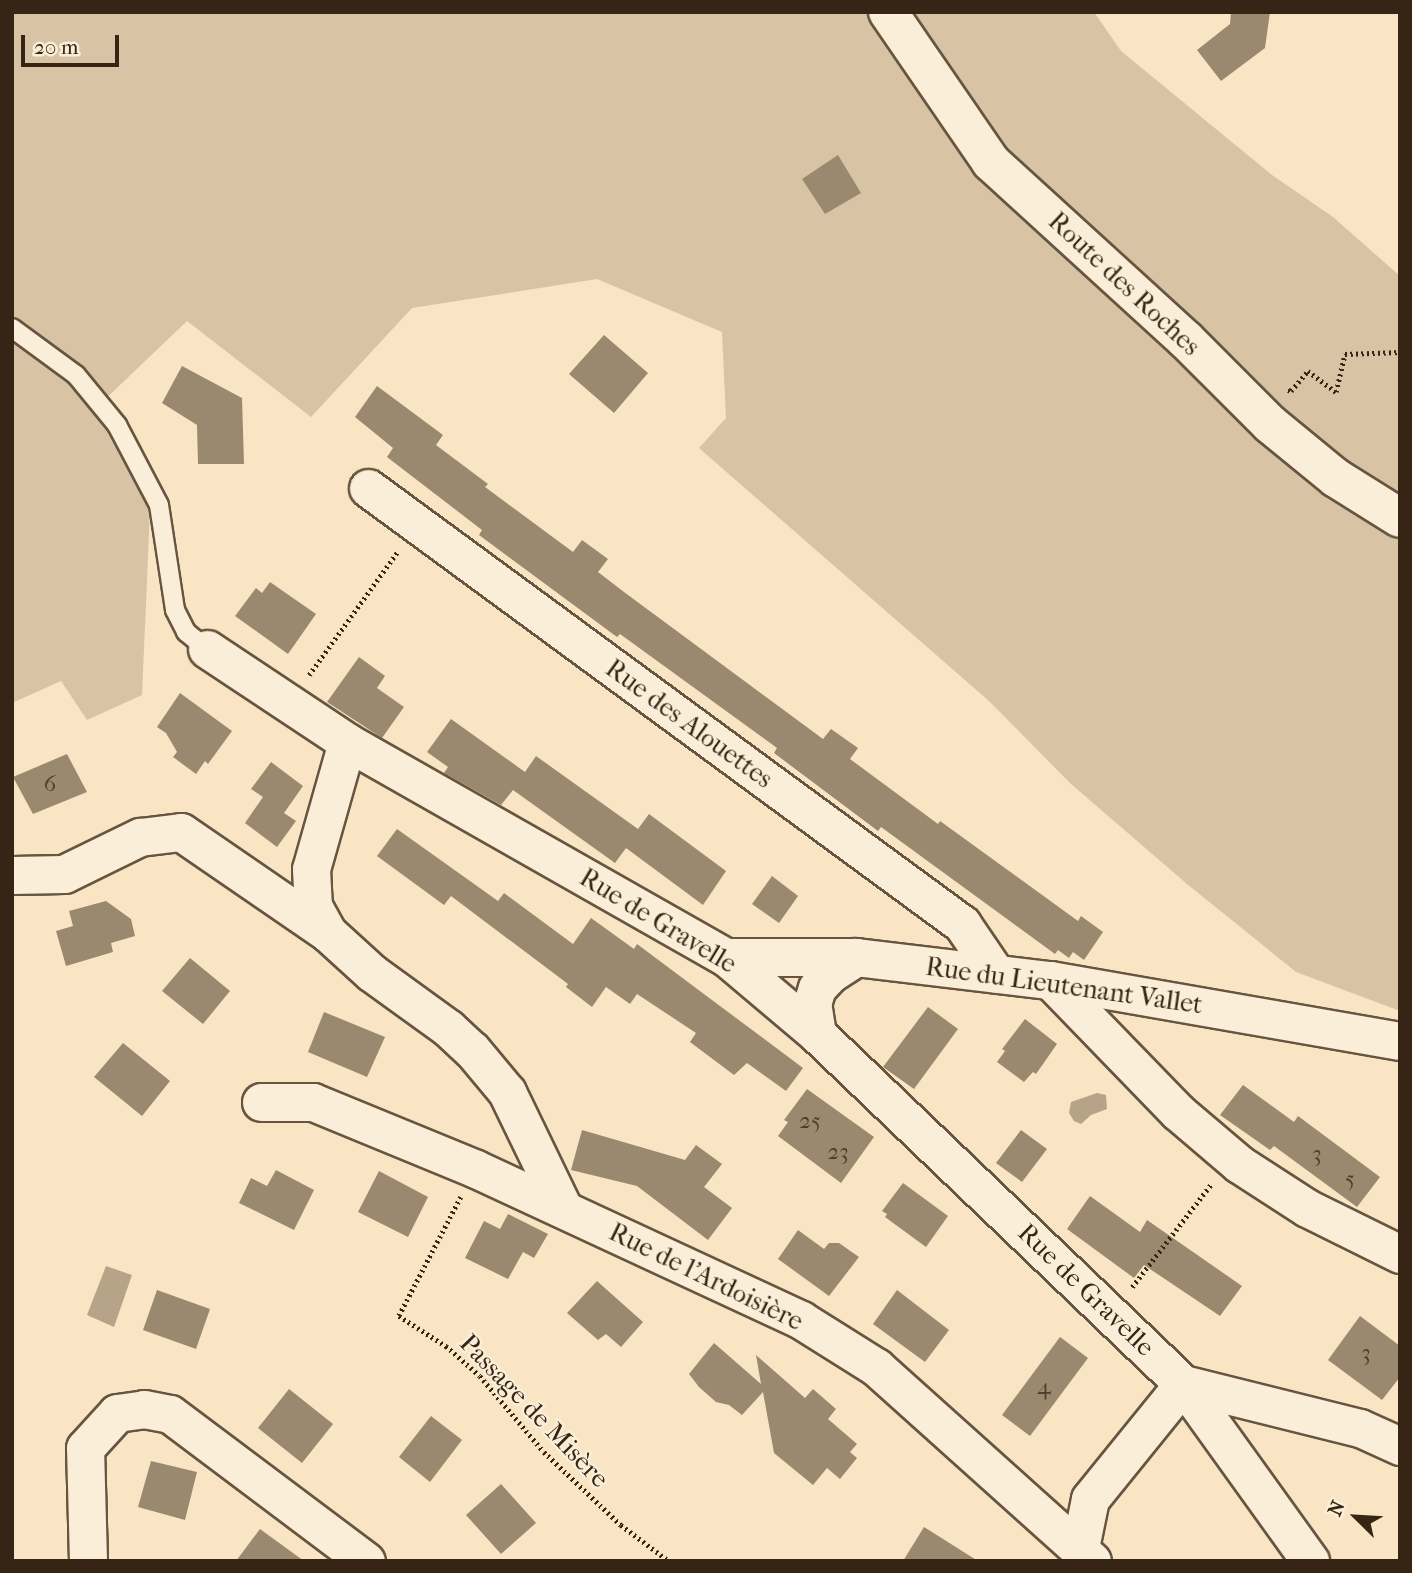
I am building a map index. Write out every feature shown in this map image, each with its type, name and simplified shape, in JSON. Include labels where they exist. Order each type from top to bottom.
[{"type":"street","name":"Route des Roches","points":[[888,12],[991,162],[1185,339],[1270,424],[1336,478],[1400,518]]},
{"type":"street","name":"Rue des Alouettes","points":[[368,488],[962,924],[996,974]]},
{"type":"street","name":"Rue de Gravelle","points":[[207,649],[347,742],[726,957],[817,1034],[1183,1384],[1310,1561]]},
{"type":"street","points":[[328,933],[313,906],[311,869],[347,742]]},
{"type":"street","points":[[12,875],[64,874],[140,838],[181,832],[328,933],[372,973],[448,1028],[472,1050],[507,1093],[563,1208]]},
{"type":"street","name":"Rue du Lieutenant Vallet","points":[[726,957],[856,957],[996,974],[1400,1041]]},
{"type":"street","points":[[817,1034],[812,1004],[817,988],[830,974],[856,957]]},
{"type":"street","points":[[1050,981],[1178,1112],[1232,1158],[1307,1208],[1400,1254]]},
{"type":"street","name":"Rue de l'Ardoisière","points":[[261,1102],[313,1102],[476,1169],[801,1320],[876,1367],[1086,1554]]},
{"type":"street","points":[[1086,1554],[1090,1499],[1183,1384],[1360,1428],[1400,1446]]},
{"type":"street","points":[[88,1561],[85,1448],[117,1413],[144,1409],[170,1414],[366,1561]]},
{"type":"lane","name":"Rue de Gravelle","points":[[12,328],[76,375],[117,425],[159,505],[175,610],[186,632],[207,649]]},
{"type":"path","points":[[1279,385],[1291,391],[1308,371],[1336,392],[1345,354],[1400,352]]},
{"type":"path","points":[[288,704],[417,524]]},
{"type":"path","points":[[1111,1314],[1232,1158]]},
{"type":"path","name":"Passage de Misère","points":[[476,1169],[399,1316],[446,1346],[480,1376],[544,1452],[621,1525],[669,1561]]},
{"type":"shaded area","points":[[12,12],[1094,12],[1121,51],[1272,175],[1333,217],[1400,276],[1400,1011],[1296,972],[1187,884],[1071,784],[989,701],[699,448],[726,418],[722,332],[597,279],[412,308],[311,417],[187,321],[97,407],[150,510],[142,695],[87,720],[61,681],[12,703]]},
{"type":"shaded area","points":[[1097,1093],[1106,1095],[1107,1109],[1091,1115],[1081,1124],[1074,1121],[1069,1113],[1071,1102]]},
{"type":"shaded area","points":[[106,1266],[132,1275],[114,1327],[87,1315]]},
{"type":"building","points":[[1231,12],[1270,12],[1265,48],[1221,81],[1197,50],[1230,24]]},
{"type":"building","points":[[838,155],[861,193],[825,214],[802,179]]},
{"type":"building","points":[[604,335],[648,373],[614,413],[569,374]]},
{"type":"building","points":[[182,366],[242,398],[244,464],[198,464],[197,425],[162,403]]},
{"type":"building","points":[[377,386],[443,435],[436,445],[488,484],[485,487],[573,552],[582,540],[608,559],[598,572],[624,592],[823,739],[831,729],[858,748],[850,759],[1078,921],[1081,916],[1103,932],[1084,960],[1073,952],[1069,958],[1058,950],[1055,954],[881,827],[878,831],[774,753],[777,748],[620,634],[617,637],[479,535],[482,530],[387,457],[393,448],[355,417]]},
{"type":"building","points":[[270,582],[316,614],[288,654],[235,616],[256,588],[262,593]]},
{"type":"building","points":[[359,657],[385,676],[377,688],[404,707],[382,738],[327,702]]},
{"type":"building","points":[[180,693],[232,731],[208,764],[205,761],[196,774],[173,757],[177,752],[166,733],[157,727]]},
{"type":"building","points":[[451,719],[525,772],[536,756],[638,829],[649,814],[726,871],[703,905],[626,848],[615,863],[513,790],[501,805],[444,773],[448,767],[427,752]]},
{"type":"building","points":[[67,754],[87,792],[33,814],[13,777]]},
{"type":"building","points":[[271,762],[303,786],[284,813],[296,821],[277,847],[245,823],[263,797],[251,789]]},
{"type":"building","points":[[397,829],[498,901],[504,893],[573,944],[591,918],[634,949],[637,944],[803,1068],[786,1091],[747,1063],[734,1075],[690,1042],[696,1033],[637,994],[630,1004],[606,987],[592,1007],[566,987],[568,984],[451,896],[444,905],[377,856]]},
{"type":"building","points":[[772,876],[798,896],[779,923],[752,904]]},
{"type":"building","points":[[106,901],[131,919],[135,936],[111,943],[113,952],[66,966],[56,931],[73,926],[69,911]]},
{"type":"building","points":[[190,958],[230,991],[203,1024],[162,991]]},
{"type":"building","points":[[928,1007],[958,1029],[914,1089],[883,1067]]},
{"type":"building","points":[[324,1012],[385,1037],[367,1077],[308,1052]]},
{"type":"building","points":[[1025,1019],[1057,1044],[1036,1074],[1033,1072],[1024,1082],[997,1062],[1005,1051],[1002,1049]]},
{"type":"building","points":[[123,1043],[170,1081],[142,1116],[94,1077]]},
{"type":"building","points":[[1243,1085],[1294,1122],[1298,1116],[1380,1177],[1357,1207],[1274,1146],[1270,1150],[1220,1115]]},
{"type":"building","points":[[807,1089],[874,1137],[841,1183],[778,1136],[788,1122],[784,1120]]},
{"type":"building","points":[[582,1130],[685,1160],[696,1145],[722,1164],[704,1187],[732,1208],[708,1240],[637,1186],[571,1170]]},
{"type":"building","points":[[1021,1130],[1047,1149],[1022,1182],[996,1163]]},
{"type":"building","points":[[276,1170],[314,1190],[294,1230],[239,1203],[251,1178],[267,1186]]},
{"type":"building","points":[[379,1171],[428,1197],[408,1237],[358,1212]]},
{"type":"building","points":[[903,1183],[948,1216],[926,1247],[885,1217],[887,1214],[882,1211]]},
{"type":"building","points":[[1090,1196],[1140,1232],[1147,1220],[1242,1286],[1220,1316],[1144,1265],[1134,1278],[1067,1229]]},
{"type":"building","points":[[508,1214],[548,1234],[534,1258],[523,1252],[508,1279],[465,1258],[484,1221],[500,1229]]},
{"type":"building","points":[[798,1230],[824,1249],[829,1243],[839,1243],[859,1257],[829,1296],[778,1259]]},
{"type":"building","points":[[597,1281],[643,1322],[621,1347],[606,1334],[598,1340],[567,1313]]},
{"type":"building","points":[[157,1290],[210,1309],[196,1349],[143,1330]]},
{"type":"building","points":[[897,1290],[949,1330],[925,1362],[873,1324]]},
{"type":"building","points":[[1360,1316],[1400,1346],[1400,1377],[1382,1400],[1328,1360]]},
{"type":"building","points":[[1060,1337],[1088,1358],[1030,1436],[1002,1415]]},
{"type":"building","points":[[714,1343],[761,1384],[756,1355],[805,1398],[813,1389],[836,1409],[828,1419],[857,1444],[850,1452],[857,1458],[840,1479],[827,1468],[813,1485],[774,1453],[763,1392],[742,1415],[729,1405],[716,1402],[699,1387],[689,1374]]},
{"type":"building","points":[[289,1389],[333,1424],[302,1463],[258,1428]]},
{"type":"building","points":[[431,1416],[462,1440],[430,1482],[399,1457]]},
{"type":"building","points":[[151,1461],[197,1472],[185,1520],[138,1507]]},
{"type":"building","points":[[501,1484],[536,1523],[501,1554],[466,1515]]},
{"type":"building","points":[[924,1527],[978,1561],[903,1561]]},
{"type":"building","points":[[260,1529],[304,1561],[236,1561]]}]
